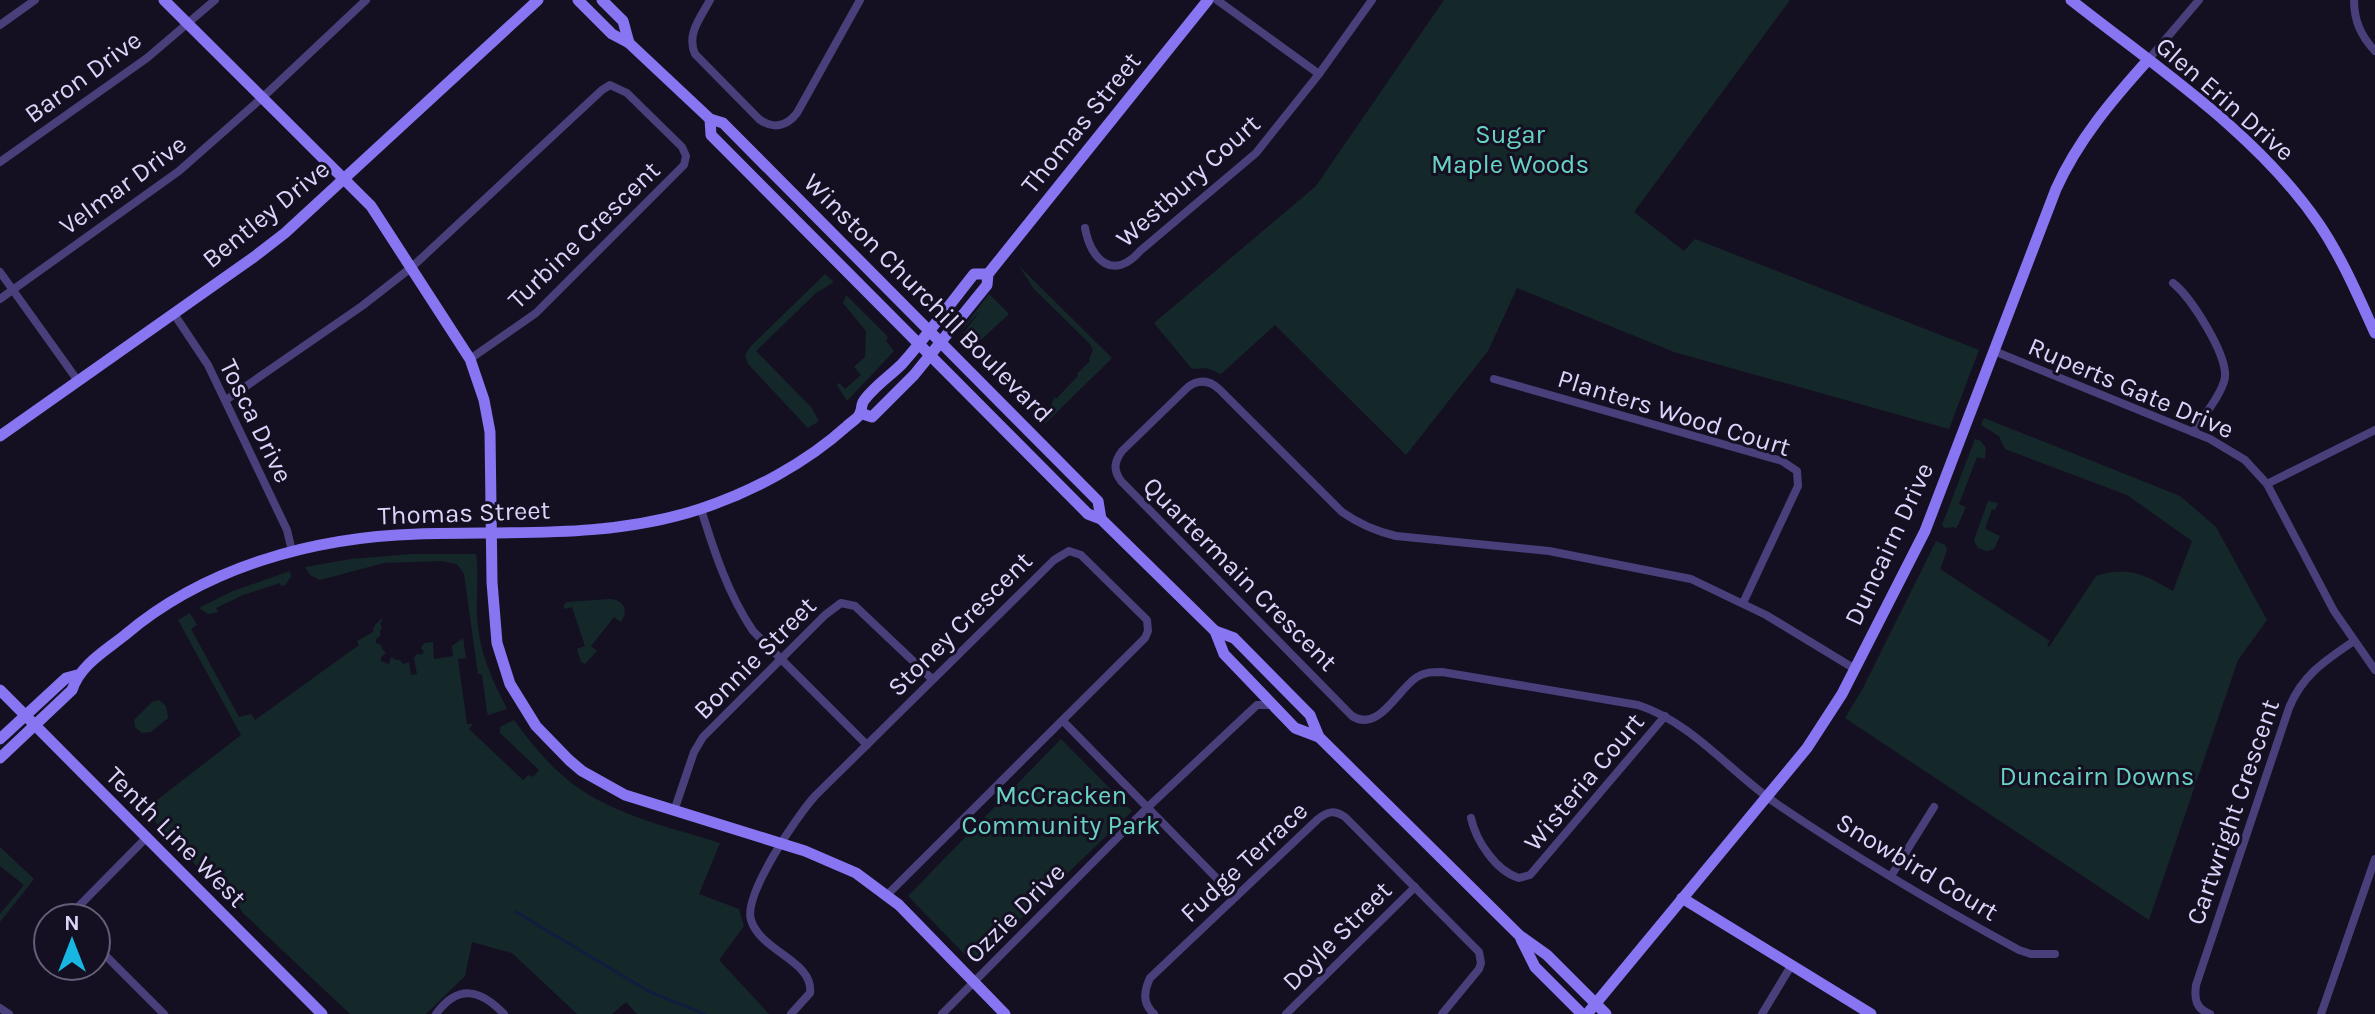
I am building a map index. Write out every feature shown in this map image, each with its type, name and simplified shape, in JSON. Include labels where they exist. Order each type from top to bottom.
[{"type":"street","points":[[0,25],[35,0]]},
{"type":"street","points":[[164,0],[371,206],[470,359],[484,400],[490,432],[492,582],[497,643],[510,684],[525,710],[550,742],[582,771],[625,795],[781,843],[856,873],[887,895],[1005,1014]]},
{"type":"street","name":"Baron Drive","points":[[0,162],[147,58],[215,0]]},
{"type":"street","name":"Velmar Drive","points":[[0,299],[163,184],[263,97],[366,0]]},
{"type":"street","name":"Bentley Drive","points":[[0,436],[285,233],[538,0]]},
{"type":"street","name":"Winston Churchill Boulevard","points":[[578,0],[612,34],[629,43],[710,119],[723,123],[1098,501],[1101,519]]},
{"type":"street","name":"Winston Churchill Boulevard","points":[[602,0],[623,21],[629,43]]},
{"type":"street","points":[[710,0],[691,37],[695,54],[759,119],[779,126],[786,124],[797,113],[860,0]]},
{"type":"street","name":"Thomas Street","points":[[860,413],[872,417],[941,343],[987,285],[988,274],[1208,0]]},
{"type":"street","points":[[1217,0],[1319,74]]},
{"type":"street","name":"Westbury Court","points":[[1085,228],[1089,245],[1106,265],[1119,267],[1131,261],[1256,153],[1319,74],[1372,0]]},
{"type":"street","name":"Glen Erin Drive","points":[[2071,0],[2240,135],[2285,180],[2335,249],[2375,333]]},
{"type":"street","points":[[2148,60],[2199,0]]},
{"type":"street","points":[[2354,0],[2355,19],[2375,51]]},
{"type":"street","name":"Duncairn Drive","points":[[1585,1014],[1807,748],[1825,722],[1925,531],[2069,160],[2079,143],[2148,60]]},
{"type":"street","name":"Turbine Crescent","points":[[412,267],[607,87],[614,86],[627,93],[682,147],[686,156],[681,170],[536,313],[470,359]]},
{"type":"street","name":"Winston Churchill Boulevard","points":[[710,119],[711,135],[1088,514],[1101,519],[1215,631],[1224,654],[1295,728],[1319,737]]},
{"type":"street","points":[[226,400],[362,306],[412,267]]},
{"type":"street","points":[[0,272],[78,381]]},
{"type":"street","name":"Thomas Street","points":[[0,739],[66,678],[77,675],[135,626],[229,572],[292,551],[369,537],[618,528],[701,509],[753,486],[825,444],[860,413],[862,404],[903,363],[974,274],[988,274]]},
{"type":"street","points":[[2173,283],[2183,290],[2197,309],[2225,372],[2221,389],[2193,432]]},
{"type":"street","name":"Tosca Drive","points":[[174,314],[200,351],[226,400],[287,530],[292,551]]},
{"type":"street","name":"Ruperts Gate Drive","points":[[1994,351],[2193,432],[2245,460],[2267,484],[2334,611],[2375,670]]},
{"type":"street","name":"Planters Wood Court","points":[[1494,379],[1791,465],[1797,471],[1798,486],[1743,603]]},
{"type":"street","name":"Quartermain Crescent","points":[[1765,795],[1684,728],[1638,705],[1429,672],[1419,676],[1380,714],[1366,722],[1359,720],[1121,481],[1115,469],[1118,456],[1188,387],[1207,381],[1219,389],[1327,499],[1356,522],[1374,531],[1396,536],[1525,548],[1691,579],[1743,603],[1855,669]]},
{"type":"street","points":[[2267,484],[2375,430]]},
{"type":"street","points":[[701,509],[714,551],[739,609],[753,631],[867,745]]},
{"type":"street","name":"Stoney Crescent","points":[[791,1014],[810,993],[809,979],[804,971],[785,959],[761,936],[754,927],[750,913],[755,893],[781,843],[805,807],[932,679],[1054,560],[1061,554],[1076,552],[1087,559],[1143,615],[1148,631],[1140,644],[887,895]]},
{"type":"street","name":"Bonnie Street","points":[[674,811],[694,752],[703,737],[832,608],[841,603],[855,606],[932,679]]},
{"type":"street","name":"Winston Churchill Boulevard","points":[[1215,631],[1234,638],[1310,715],[1319,737],[1519,935],[1547,955],[1606,1014]]},
{"type":"street","name":"Cartwright Crescent","points":[[2210,1014],[2196,1002],[2196,985],[2294,695],[2311,672],[2354,641]]},
{"type":"street","name":"Thomas Street","points":[[0,758],[72,690],[77,675]]},
{"type":"street","points":[[1255,686],[1257,705],[1273,705]]},
{"type":"street","name":"Tenth Line West","points":[[0,690],[322,1014]]},
{"type":"street","name":"Ozzie Drive","points":[[942,1014],[1148,807],[1257,705]]},
{"type":"street","name":"Wisteria Court","points":[[1471,818],[1477,839],[1508,873],[1519,878],[1530,875],[1665,716]]},
{"type":"street","points":[[1063,721],[1235,897]]},
{"type":"street","name":"Snowbird Court","points":[[1765,795],[1933,904],[2019,950],[2031,954],[2055,954]]},
{"type":"street","points":[[1891,876],[1934,807]]},
{"type":"street","name":"Fudge Terrace","points":[[1154,1014],[1145,998],[1150,978],[1318,819],[1335,811],[1345,817],[1479,952],[1479,969],[1442,1014]]},
{"type":"street","points":[[83,902],[146,838]]},
{"type":"street","points":[[2321,1014],[2375,859]]},
{"type":"street","name":"Doyle Street","points":[[1286,1014],[1415,887]]},
{"type":"street","points":[[1682,898],[1871,1014]]},
{"type":"street","name":"Winston Churchill Boulevard","points":[[1519,935],[1535,967],[1585,1014]]},
{"type":"street","points":[[112,962],[164,1014]]},
{"type":"street","points":[[1762,1014],[1791,966]]},
{"type":"street","points":[[436,1014],[451,997],[466,993],[490,1001],[504,1014]]},
{"type":"street","points":[[0,1008],[9,1014]]},
{"type":"green space","name":"Sugar Maple Woods","points":[[1444,0],[1790,0],[1634,212],[1684,251],[1695,239],[1979,350],[1949,429],[1674,352],[1517,288],[1488,351],[1406,455],[1275,325],[1221,374],[1207,368],[1192,369],[1154,323],[1316,186]]},
{"type":"green space","points":[[1019,266],[1112,358],[1046,423],[1039,417],[1052,404],[1054,397],[1056,399],[1078,376],[1090,361],[1093,350],[1034,289]]},
{"type":"green space","points":[[825,274],[834,282],[816,293],[756,351],[811,407],[819,421],[808,428],[748,364],[745,355]]},
{"type":"green space","points":[[989,294],[1009,314],[972,348],[963,339],[963,334],[980,311],[961,331]]},
{"type":"green space","points":[[846,295],[888,337],[886,341],[894,351],[847,401],[837,385],[839,383],[845,389],[861,375],[854,367],[865,357],[866,331],[843,303]]},
{"type":"green space","points":[[997,359],[1033,395],[1033,403],[1030,405],[985,361]]},
{"type":"green space","name":"Duncairn Downs","points":[[1984,418],[2180,496],[2216,527],[2267,620],[2238,660],[2149,920],[1845,718],[1936,541],[1945,545],[1947,550],[1940,569],[2050,641],[2049,647],[2096,576],[2128,572],[2173,591],[2192,541],[2127,495],[2005,449],[1999,436],[1981,425]]},
{"type":"green space","points":[[1975,439],[1986,448],[1985,459],[1977,457],[1959,504],[1966,507],[1956,529],[1945,528],[1942,525]]},
{"type":"green space","points":[[1988,501],[1998,503],[1995,510],[1992,509],[1985,529],[2000,536],[1994,549],[1987,551],[1978,548],[1974,540]]},
{"type":"green space","points":[[412,554],[476,554],[480,642],[491,676],[507,709],[488,715],[482,674],[478,674],[464,574],[457,564],[440,561],[384,563],[320,580],[310,575],[305,567]]},
{"type":"green space","points":[[290,571],[291,577],[285,585],[281,586],[280,583],[243,595],[216,608],[218,612],[208,614],[199,608],[233,591]]},
{"type":"green space","points":[[610,599],[622,604],[625,610],[623,618],[621,622],[614,617],[591,646],[597,651],[585,664],[581,662],[577,649],[585,646],[572,607],[564,609],[564,605],[567,602]]},
{"type":"green space","points":[[190,613],[197,625],[191,629],[239,717],[251,714],[255,720],[359,645],[357,641],[373,632],[381,619],[382,628],[376,643],[386,653],[381,661],[389,664],[391,657],[403,664],[409,662],[411,675],[417,674],[414,658],[424,652],[421,648],[424,643],[433,642],[434,659],[453,656],[452,646],[463,638],[466,658],[458,659],[467,724],[473,724],[469,729],[523,780],[529,775],[533,777],[539,770],[500,733],[500,727],[514,720],[551,765],[585,793],[627,813],[720,843],[699,894],[739,909],[744,926],[719,960],[769,1014],[637,1014],[626,1002],[612,1014],[577,1014],[512,953],[472,942],[465,976],[426,1014],[350,1014],[243,913],[236,902],[220,891],[147,813],[148,807],[241,735],[178,620]]},
{"type":"green space","points":[[159,700],[166,706],[168,718],[151,732],[142,733],[135,727],[134,720],[152,702]]},
{"type":"green space","name":"McCracken Community Park","points":[[1061,739],[1132,811],[974,964],[908,896]]},
{"type":"green space","points":[[0,847],[34,879],[0,922],[0,914],[24,885],[0,866]]},
{"type":"waterway","points":[[516,912],[650,992],[704,1014]]}]
